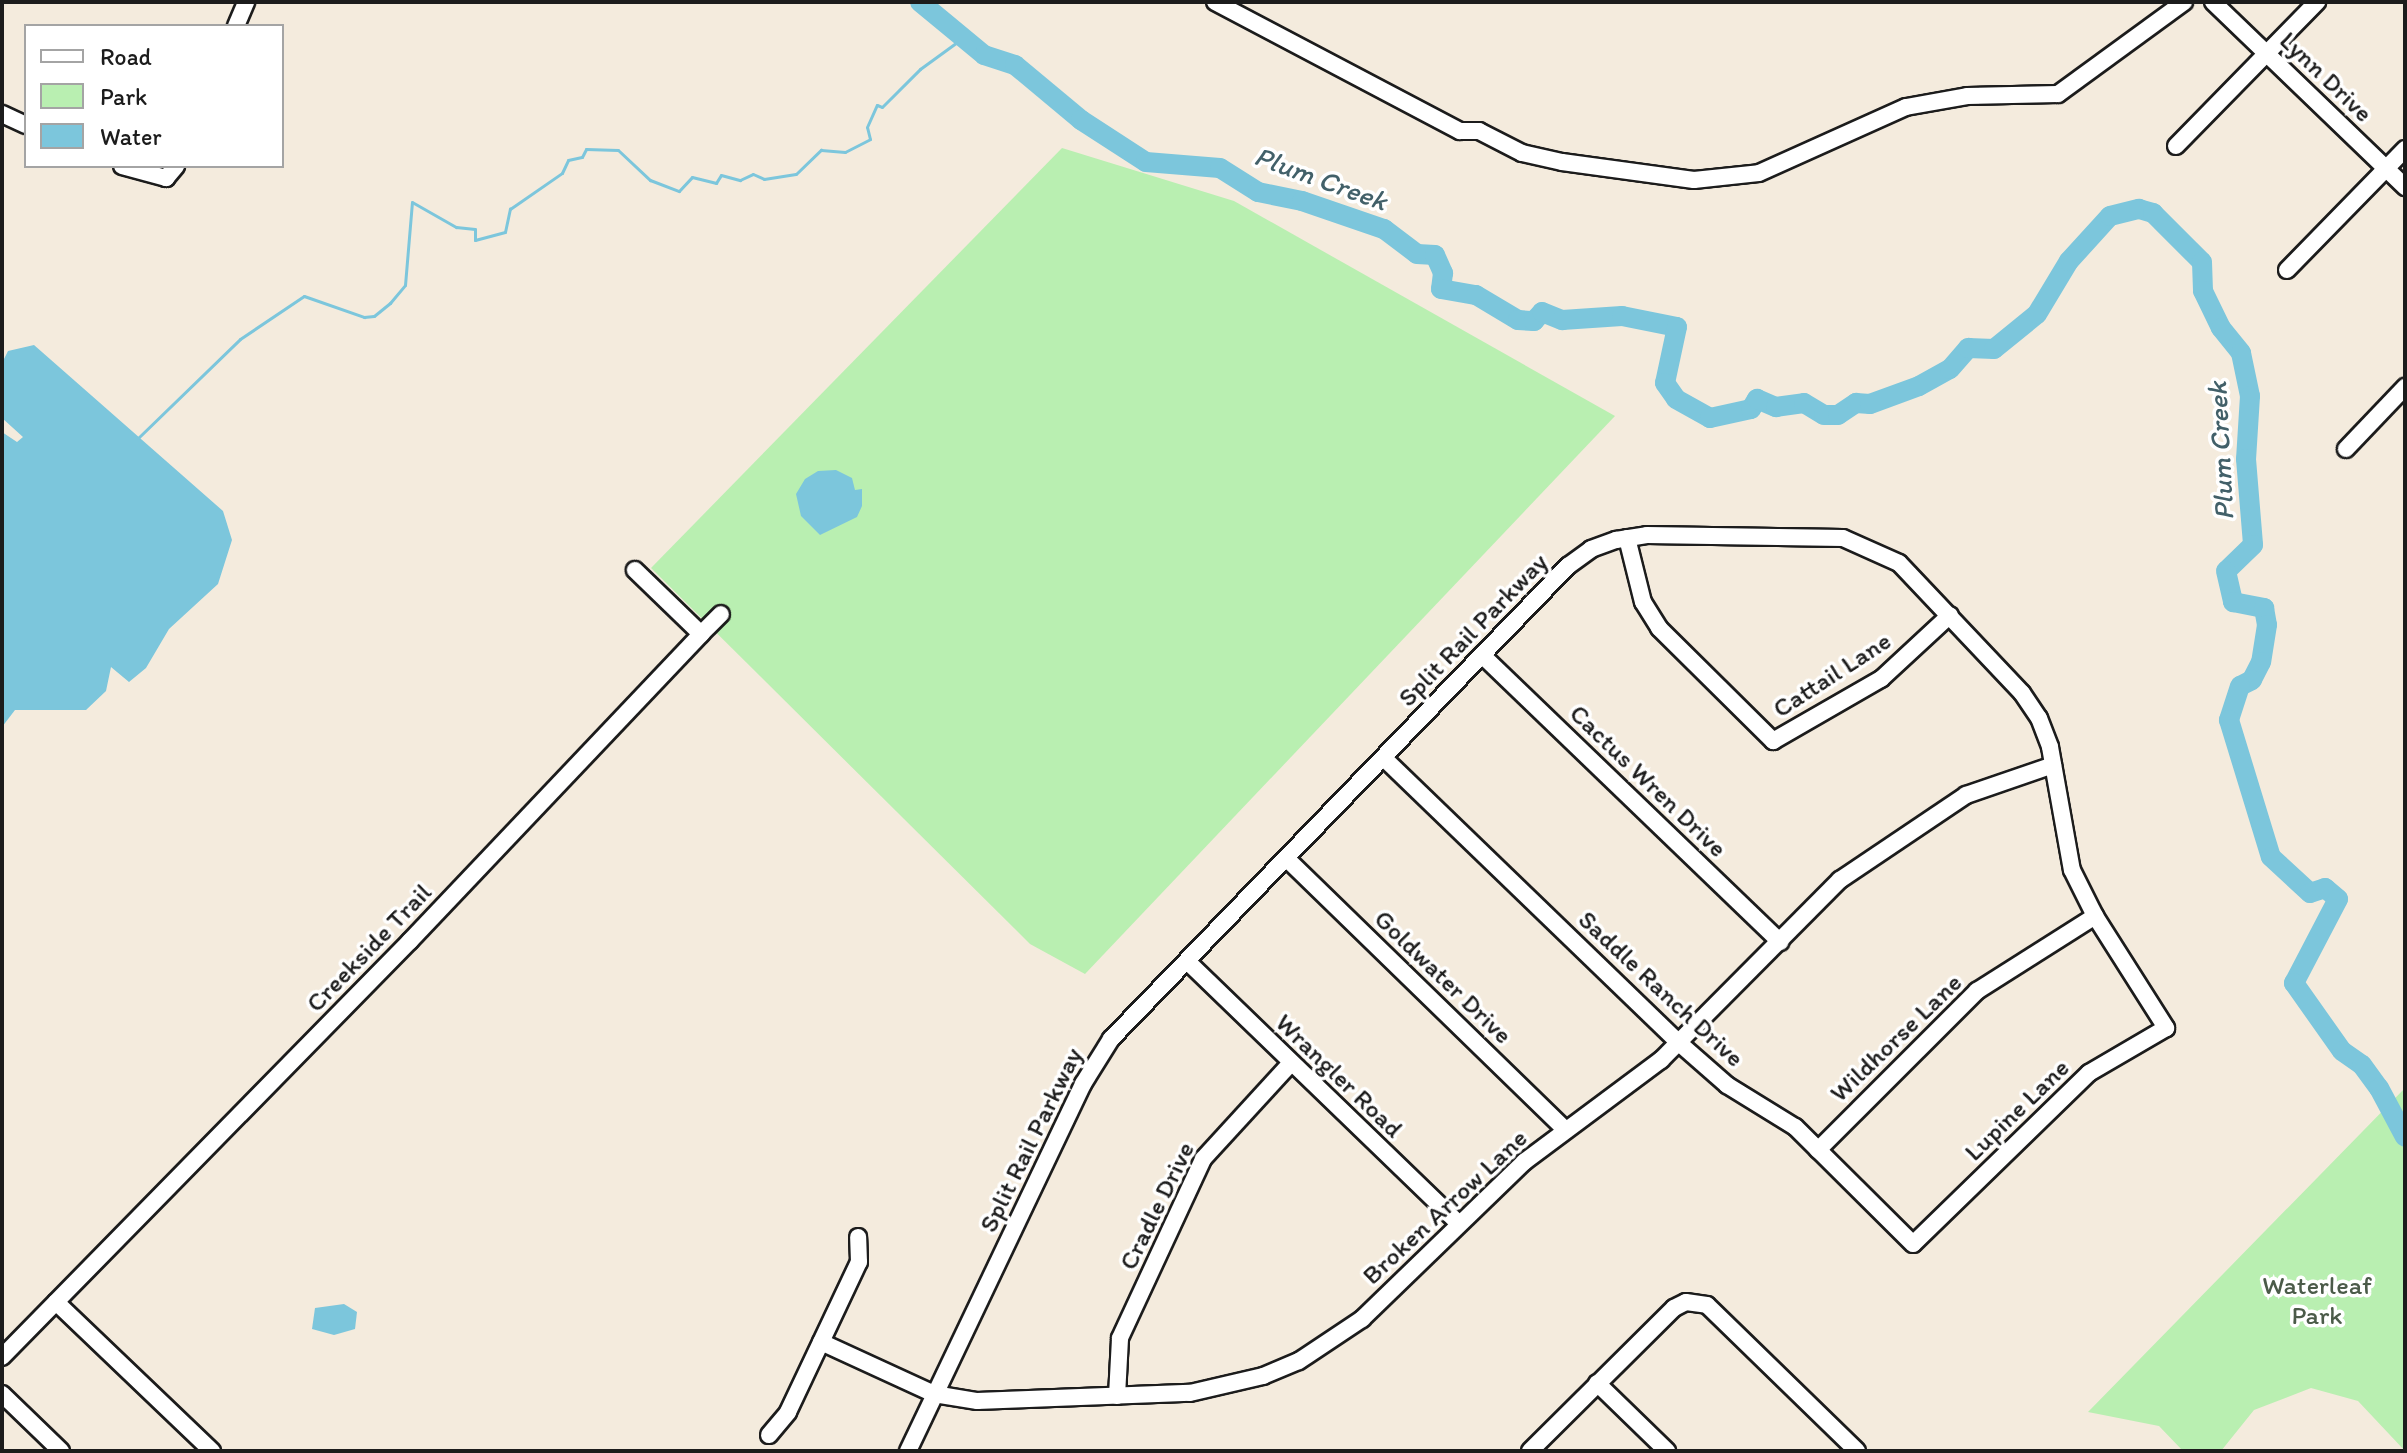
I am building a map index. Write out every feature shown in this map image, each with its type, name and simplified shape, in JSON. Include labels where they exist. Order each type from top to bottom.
[{"type":"street","points":[[237,24],[246,2]]},
{"type":"street","points":[[1215,2],[1460,131],[1479,131],[1522,153],[1562,162],[1694,180],[1759,173],[1906,107],[1967,96],[2058,94],[2184,2]]},
{"type":"street","name":"Lynn Drive","points":[[2213,2],[2405,187]]},
{"type":"street","points":[[2176,146],[2317,2]]},
{"type":"street","points":[[2,114],[24,124]]},
{"type":"street","points":[[2287,270],[2405,149]]},
{"type":"street","points":[[129,168],[166,178],[174,168]]},
{"type":"street","points":[[2346,449],[2405,387]]},
{"type":"street","name":"Split Rail Parkway","points":[[908,1451],[1097,1059],[1568,566],[1591,549],[1627,538],[1843,538],[1899,563],[2022,693],[2039,718],[2053,765],[2072,870],[2095,916],[2166,1028]]},
{"type":"street","name":"Cattail Lane","points":[[1627,538],[1643,602],[1659,628],[1773,741],[1881,679],[1950,615]]},
{"type":"street","points":[[635,570],[701,634]]},
{"type":"street","name":"Creekside Trail","points":[[2,1357],[410,941],[721,614]]},
{"type":"street","name":"Cactus Wren Drive","points":[[1482,655],[1780,942]]},
{"type":"street","name":"Saddle Ranch Drive","points":[[1384,758],[1679,1043],[1727,1085],[1785,1120],[1913,1244]]},
{"type":"street","name":"Broken Arrow Lane","points":[[821,1342],[934,1394],[977,1401],[1117,1396],[1228,1387],[1299,1361],[1362,1319],[1458,1223],[1566,1130],[1679,1043],[1840,880],[1966,795],[2053,765]]},
{"type":"street","name":"Goldwater Drive","points":[[1287,859],[1566,1130]]},
{"type":"street","name":"Wildhorse Lane","points":[[1818,1150],[1977,991],[2095,916]]},
{"type":"street","name":"Wrangler Road","points":[[1188,962],[1458,1223]]},
{"type":"street","name":"Lupine Lane","points":[[1913,1244],[2089,1073],[2166,1028]]},
{"type":"street","name":"Cradle Drive","points":[[1117,1396],[1120,1338],[1203,1159],[1291,1063]]},
{"type":"street","points":[[769,1435],[788,1412],[859,1262],[858,1237]]},
{"type":"street","points":[[56,1302],[212,1451]]},
{"type":"street","points":[[1530,1451],[1674,1308],[1686,1302],[1707,1305],[1857,1451]]},
{"type":"street","points":[[1597,1383],[1667,1451]]},
{"type":"street","points":[[2,1394],[61,1451]]},
{"type":"green space","points":[[1062,148],[1234,201],[1615,416],[1085,974],[1030,944],[651,568]]},
{"type":"green space","name":"Waterleaf Park","points":[[2405,1088],[2405,1451],[2358,1401],[2311,1388],[2254,1410],[2221,1451],[2183,1451],[2159,1426],[2088,1412]]},
{"type":"water","points":[[34,345],[223,511],[232,540],[218,584],[169,629],[146,668],[129,682],[111,667],[106,691],[86,710],[15,710],[2,727],[2,432],[17,442],[23,437],[2,418],[2,363],[8,351]]},
{"type":"water","points":[[836,470],[852,478],[855,490],[862,489],[862,506],[857,517],[820,535],[801,516],[796,494],[805,479],[818,471]]},
{"type":"water","points":[[344,1304],[357,1312],[355,1329],[334,1335],[312,1329],[315,1308]]},
{"type":"waterway","name":"Plum Creek","points":[[920,2],[984,55],[1015,65],[1081,120],[1146,162],[1220,168],[1258,192],[1302,201],[1384,229],[1417,254],[1435,255],[1443,273],[1441,289],[1476,295],[1518,320],[1534,321],[1542,312],[1562,320],[1622,316],[1677,327],[1665,383],[1676,399],[1710,418],[1751,409],[1757,399],[1776,407],[1804,403],[1824,415],[1838,415],[1856,403],[1870,404],[1919,386],[1950,369],[1968,348],[1994,349],[2037,314],[2069,261],[2110,216],[2139,209],[2153,213],[2202,262],[2203,291],[2221,328],[2241,353],[2250,396],[2246,459],[2253,545],[2226,571],[2233,602],[2264,608],[2267,625],[2261,662],[2252,680],[2240,686],[2229,720],[2271,857],[2310,893],[2325,888],[2338,899],[2294,983],[2342,1051],[2362,1065],[2379,1088],[2405,1137]]},
{"type":"waterway","points":[[138,438],[240,339],[304,296],[364,317],[374,316],[390,303],[405,285],[412,202],[456,227],[475,229],[475,240],[505,232],[510,209],[562,173],[568,160],[582,157],[586,149],[618,150],[650,180],[679,191],[692,177],[716,183],[721,175],[740,180],[753,174],[764,179],[796,174],[821,150],[845,152],[870,139],[867,127],[877,105],[882,107],[920,69],[964,37]]}]
